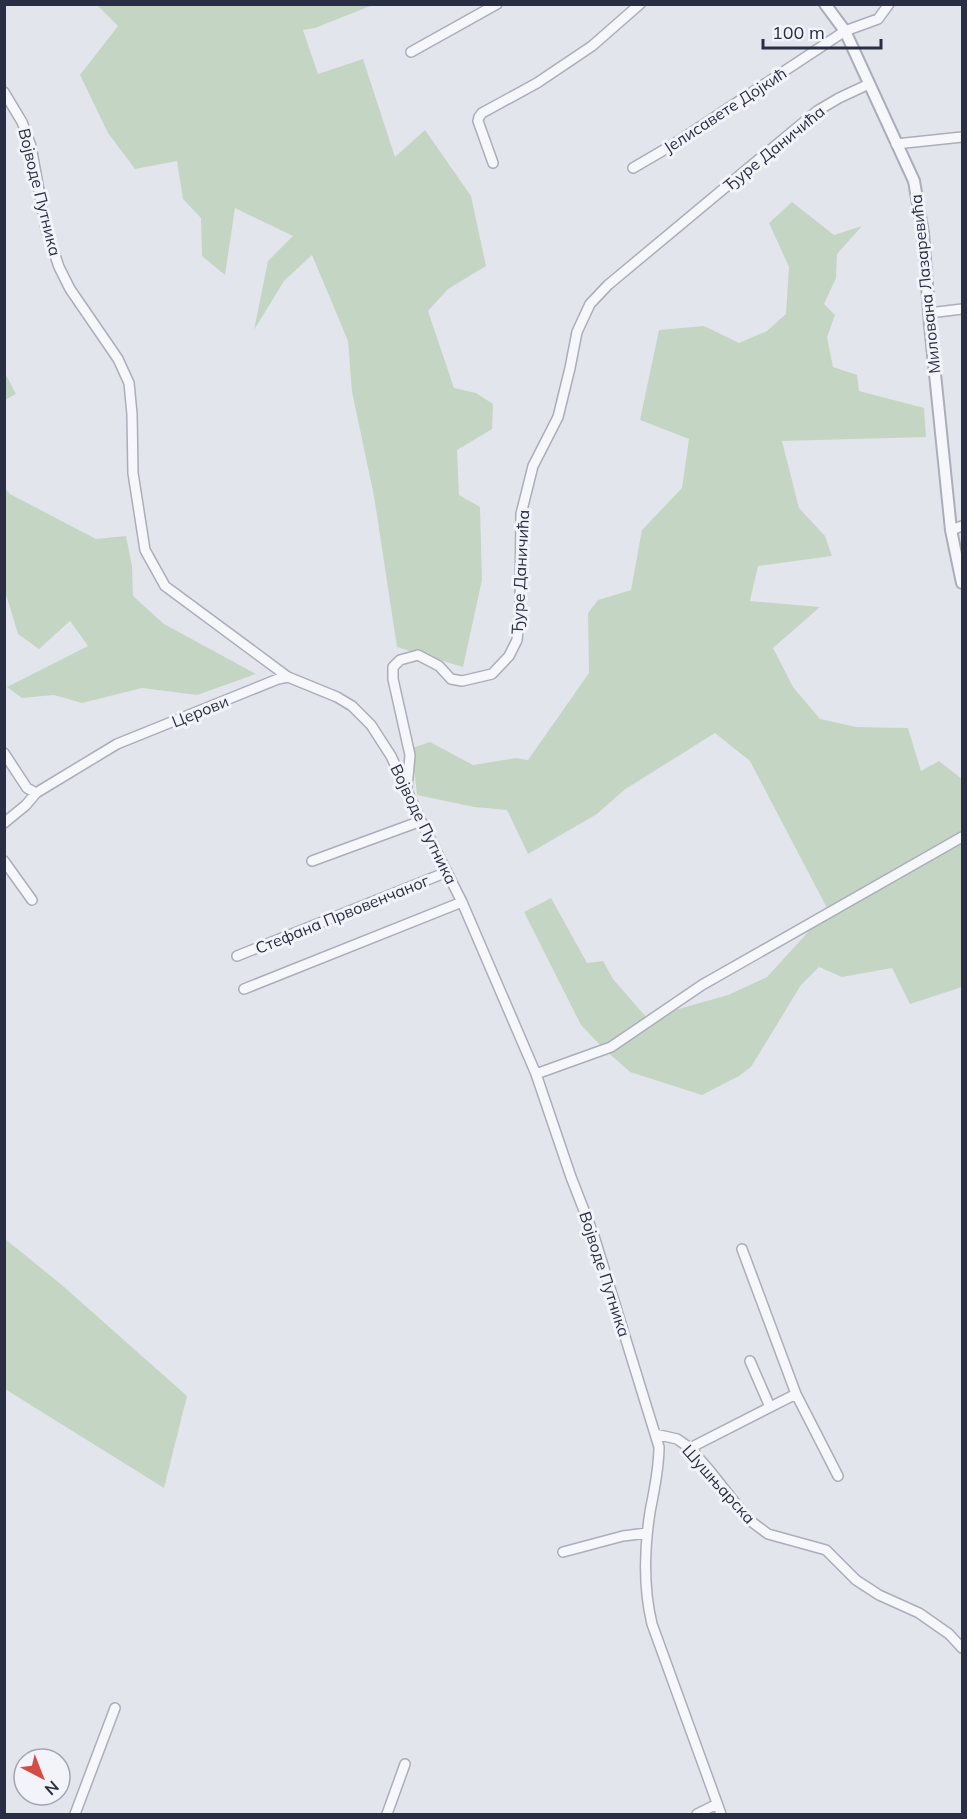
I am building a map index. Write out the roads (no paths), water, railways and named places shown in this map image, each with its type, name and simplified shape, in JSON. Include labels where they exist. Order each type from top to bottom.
[{"type":"street","points":[[411,52],[497,4]]},
{"type":"street","points":[[493,163],[478,122],[482,113],[537,83],[592,46],[640,4]]},
{"type":"street","name":"Милована Лазаревића","points":[[825,4],[845,31],[914,181],[923,233],[951,530],[963,583]]},
{"type":"street","name":"Јелисавете Дојкић","points":[[633,168],[675,144],[845,31],[878,19],[889,4]]},
{"type":"street","name":"Ђуре Даничића","points":[[407,790],[410,755],[393,679],[393,667],[400,660],[418,655],[440,666],[451,679],[462,681],[492,674],[509,656],[517,640],[520,609],[521,514],[533,466],[558,417],[577,332],[590,304],[608,285],[817,111],[869,84]]},
{"type":"street","name":"Војводе Путника","points":[[4,92],[22,122],[31,146],[46,229],[59,267],[70,289],[118,359],[129,383],[133,473],[145,550],[149,558],[165,586],[176,596],[288,677],[329,693],[352,706],[371,725],[391,756],[462,902],[536,1074],[594,1236],[659,1448],[658,1475],[647,1533],[646,1598],[652,1624],[720,1815]]},
{"type":"street","points":[[896,144],[963,137]]},
{"type":"street","points":[[929,313],[963,309]]},
{"type":"street","points":[[951,530],[963,526]]},
{"type":"street","name":"Церови","points":[[4,823],[26,805],[36,793],[117,744],[288,677]]},
{"type":"street","points":[[4,753],[27,788],[36,793]]},
{"type":"street","points":[[312,861],[421,821]]},
{"type":"street","points":[[536,1074],[612,1047],[702,985],[963,837]]},
{"type":"street","points":[[4,861],[32,900]]},
{"type":"street","name":"Стефана Првовенчаног","points":[[237,956],[447,872]]},
{"type":"street","points":[[244,989],[462,902]]},
{"type":"street","points":[[742,1249],[796,1394],[838,1476]]},
{"type":"street","points":[[750,1361],[770,1407]]},
{"type":"street","points":[[690,1448],[796,1394]]},
{"type":"street","name":"Шушњарска","points":[[655,1434],[676,1438],[690,1448],[748,1519],[768,1534],[826,1550],[856,1580],[919,1613],[949,1634],[963,1648]]},
{"type":"street","points":[[563,1552],[623,1536],[647,1533]]},
{"type":"street","points":[[75,1815],[115,1708]]},
{"type":"street","points":[[387,1815],[405,1764]]},
{"type":"street","points":[[698,1815],[717,1804]]}]
